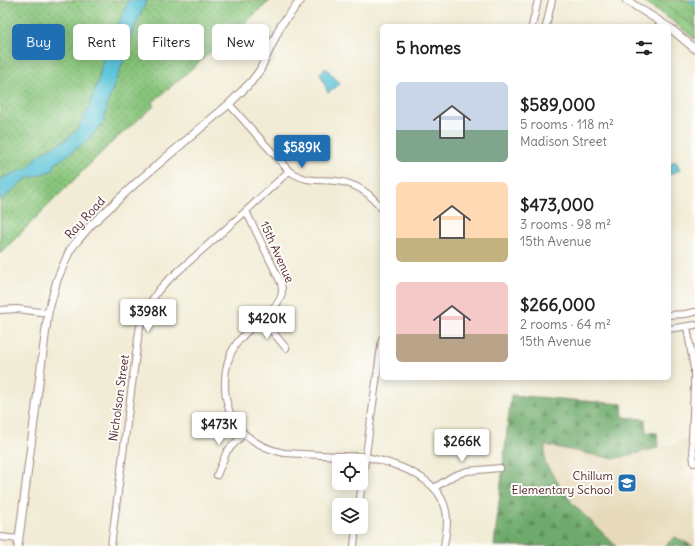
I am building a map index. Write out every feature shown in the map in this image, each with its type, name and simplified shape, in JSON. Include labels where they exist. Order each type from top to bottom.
[{"type":"street","name":"Ray Road","points":[[19,543],[48,313],[57,280],[70,250],[91,225],[136,183],[229,104],[256,76],[281,25],[301,0]]},
{"type":"street","points":[[532,24],[538,0]]},
{"type":"street","points":[[546,24],[552,0]]},
{"type":"street","points":[[626,0],[663,24]]},
{"type":"street","points":[[671,29],[695,49]]},
{"type":"street","points":[[229,104],[289,171],[296,176],[307,180],[348,183],[364,192],[380,207]]},
{"type":"street","name":"Nicholson Street","points":[[111,546],[137,347],[143,316],[153,298],[165,283],[289,171]]},
{"type":"street","name":"15th Avenue","points":[[246,211],[281,283],[282,290],[280,300],[262,320],[245,333],[236,344],[230,357],[225,373],[224,384],[230,410],[235,421],[244,434],[258,444],[284,454],[332,456]]},
{"type":"street","points":[[0,310],[17,309],[48,313]]},
{"type":"street","points":[[671,315],[695,312]]},
{"type":"street","points":[[262,320],[286,348]]},
{"type":"street","points":[[671,329],[695,325]]},
{"type":"street","points":[[688,327],[694,369],[692,439],[694,463]]},
{"type":"street","points":[[365,454],[380,353]]},
{"type":"street","points":[[217,475],[226,451],[244,434]]},
{"type":"street","name":"15th Avenue","points":[[368,458],[406,469],[426,480],[434,488]]},
{"type":"street","points":[[444,546],[447,528],[445,506],[434,488],[454,476],[467,471],[500,468]]},
{"type":"street","points":[[354,546],[355,534]]},
{"type":"street","points":[[0,537],[19,543]]},
{"type":"shaded area","name":"Chillum Elementary School","points":[[683,440],[695,440],[695,546],[675,537],[665,546],[616,546],[572,503],[545,463],[545,445],[614,459],[672,445]]},
{"type":"green space","points":[[0,0],[271,0],[243,24],[212,24],[212,51],[204,58],[204,24],[138,24],[138,60],[202,60],[152,103],[154,106],[110,144],[0,254]]},
{"type":"green space","points":[[640,0],[695,0],[695,39],[671,20]]},
{"type":"green space","points":[[659,0],[695,0],[695,27]]},
{"type":"green space","points":[[511,395],[622,404],[623,417],[645,419],[646,432],[657,433],[658,448],[614,459],[545,445],[545,463],[572,503],[616,546],[494,546]]},
{"type":"green space","points":[[675,537],[693,546],[665,546]]},
{"type":"water","points":[[128,0],[147,0],[130,40],[130,24],[118,24]]},
{"type":"water","points":[[103,60],[124,60],[107,104],[104,122],[83,144],[55,164],[54,170],[26,179],[0,201],[0,179],[27,168],[41,153],[67,139],[78,129],[88,109],[98,81]]},
{"type":"water","points":[[326,68],[340,84],[328,93],[320,73]]},
{"type":"water","points":[[676,161],[680,170],[671,174],[671,163]]},
{"type":"waterway","points":[[691,0],[695,5]]},
{"type":"place","name":"Chillum Elementary School","points":[[627,483]]}]
